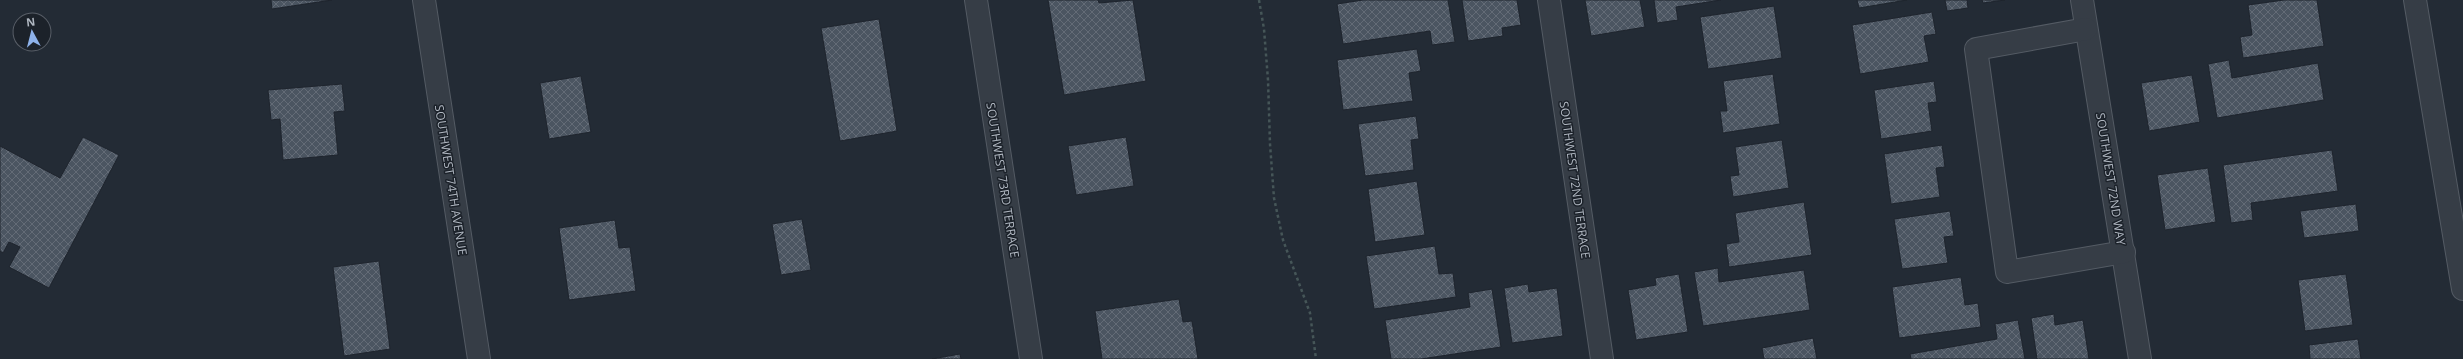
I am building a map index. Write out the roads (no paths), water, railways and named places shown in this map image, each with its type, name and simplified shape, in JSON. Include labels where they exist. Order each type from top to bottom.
[{"type":"street","name":"SOUTHWEST 74TH AVENUE","points":[[424,0],[479,359]]},
{"type":"street","name":"SOUTHWEST 73RD TERRACE","points":[[976,0],[1031,359]]},
{"type":"street","name":"SOUTHWEST 72ND TERRACE","points":[[1549,0],[1602,359]]},
{"type":"street","name":"SOUTHWEST 72ND WAY","points":[[2082,0],[2124,252],[2140,359]]},
{"type":"street","points":[[2415,0],[2463,289]]},
{"type":"street","points":[[2086,29],[1976,48],[2006,272],[2124,252]]}]
